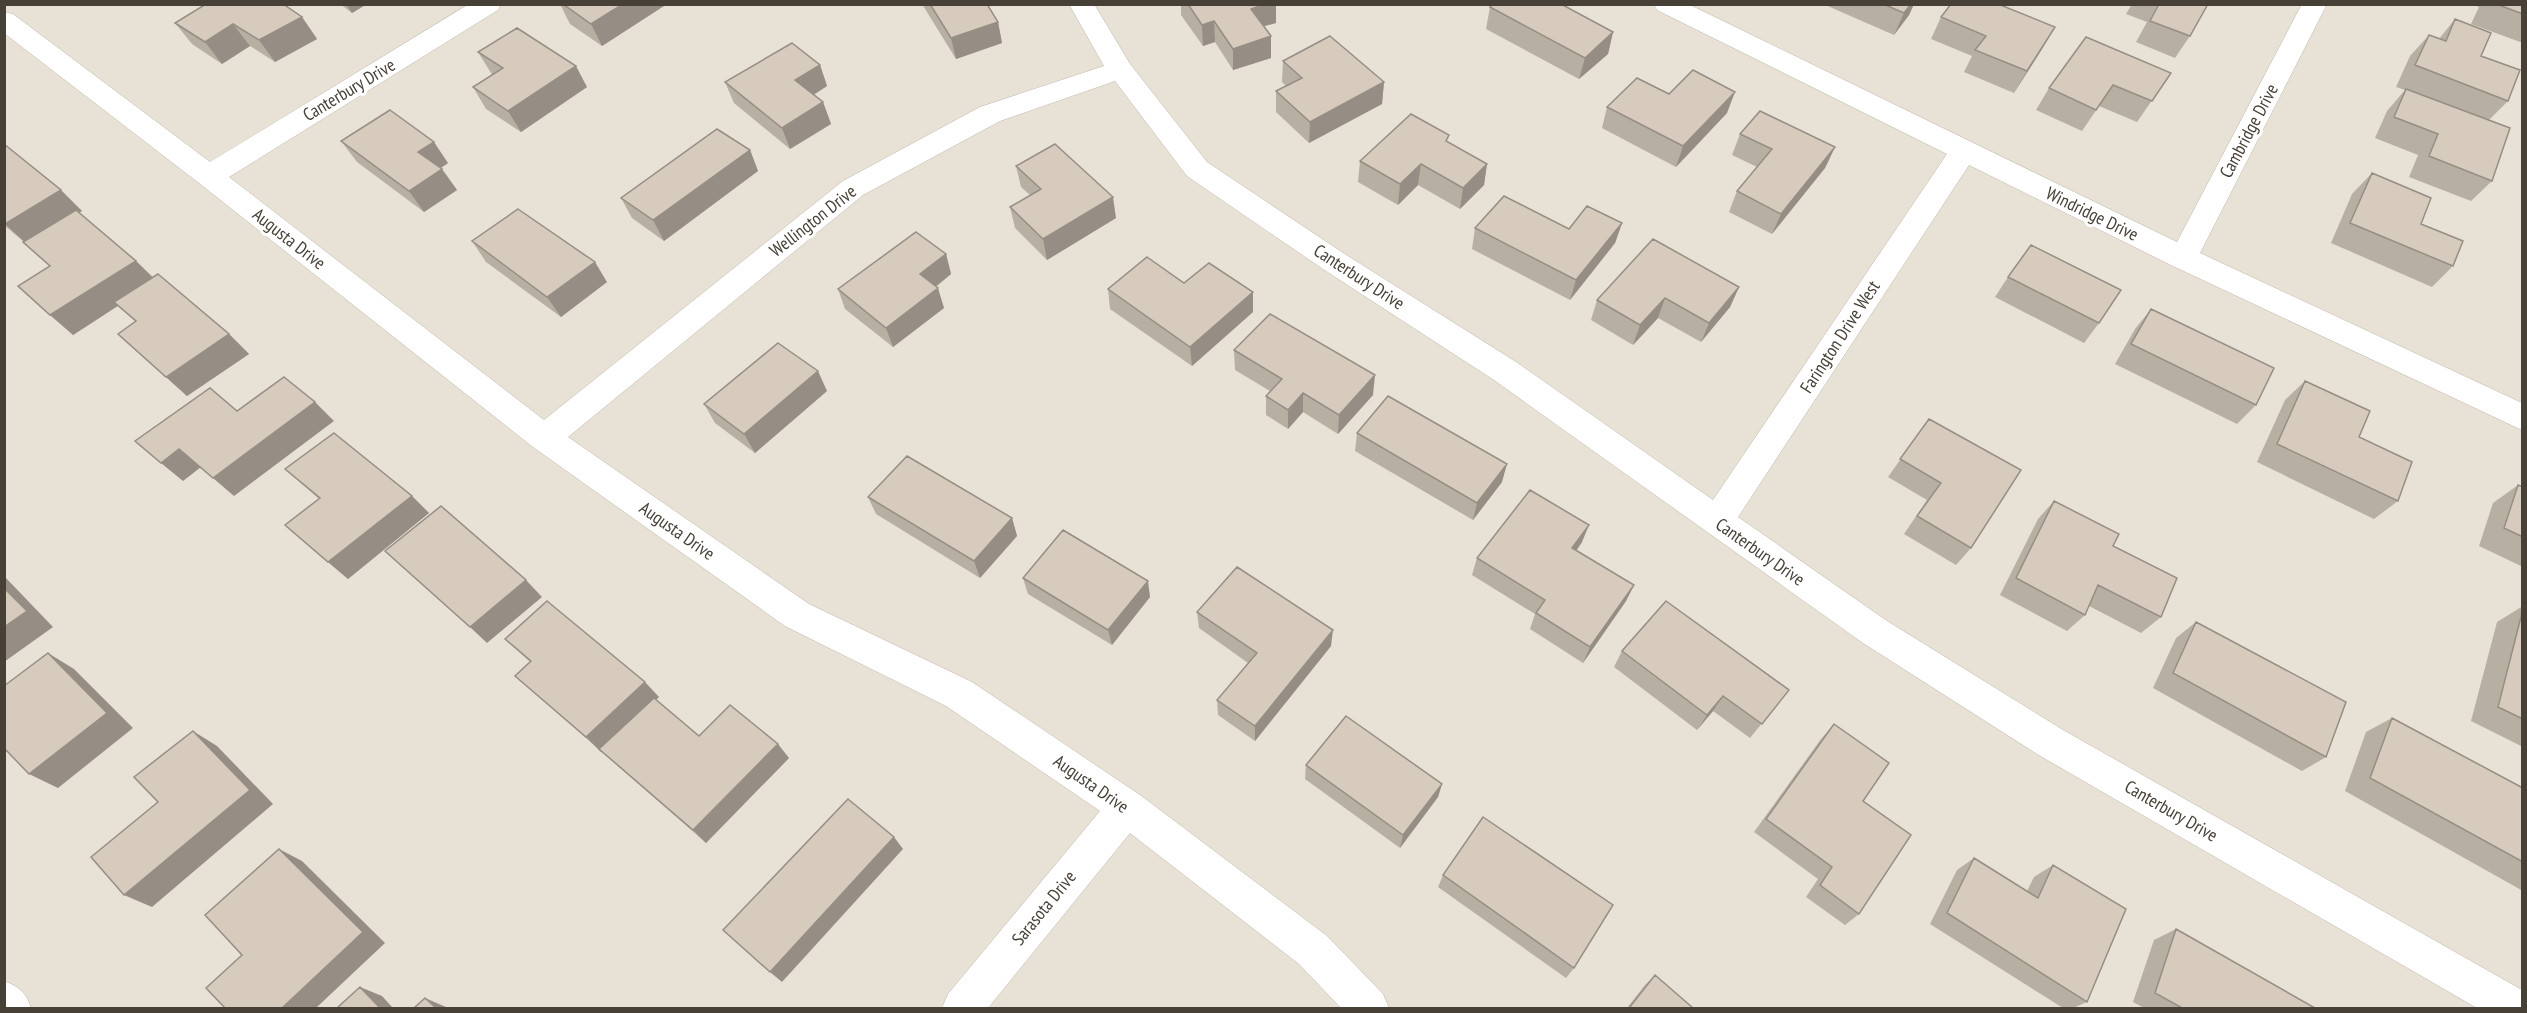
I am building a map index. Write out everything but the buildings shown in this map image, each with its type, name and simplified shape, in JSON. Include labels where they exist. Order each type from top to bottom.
[{"type":"street","name":"Canterbury Drive","points":[[209,176],[489,4]]},
{"type":"street","name":"Canterbury Drive","points":[[1081,4],[1120,70],[1197,169],[1333,261],[1505,371],[1875,632],[2050,742],[2515,1008]]},
{"type":"street","name":"Windridge Drive","points":[[1666,4],[1963,152],[2523,417]]},
{"type":"street","name":"Cambridge Drive","points":[[2183,258],[2315,4]]},
{"type":"street","name":"Augusta Drive","points":[[4,21],[209,176],[544,438],[797,615],[959,694],[1126,808],[1312,950],[1369,1008]]},
{"type":"street","name":"Wellington Drive","points":[[544,438],[853,188],[990,114],[1120,70]]},
{"type":"street","name":"Farington Drive West","points":[[1717,522],[1963,152]]},
{"type":"street","name":"Sarasota Drive","points":[[962,1008],[1126,808]]},
{"type":"street","points":[[4,1001],[11,1008]]},
{"type":"shaded area","points":[[5,5],[2522,5],[2522,1008],[5,1008]]}]
